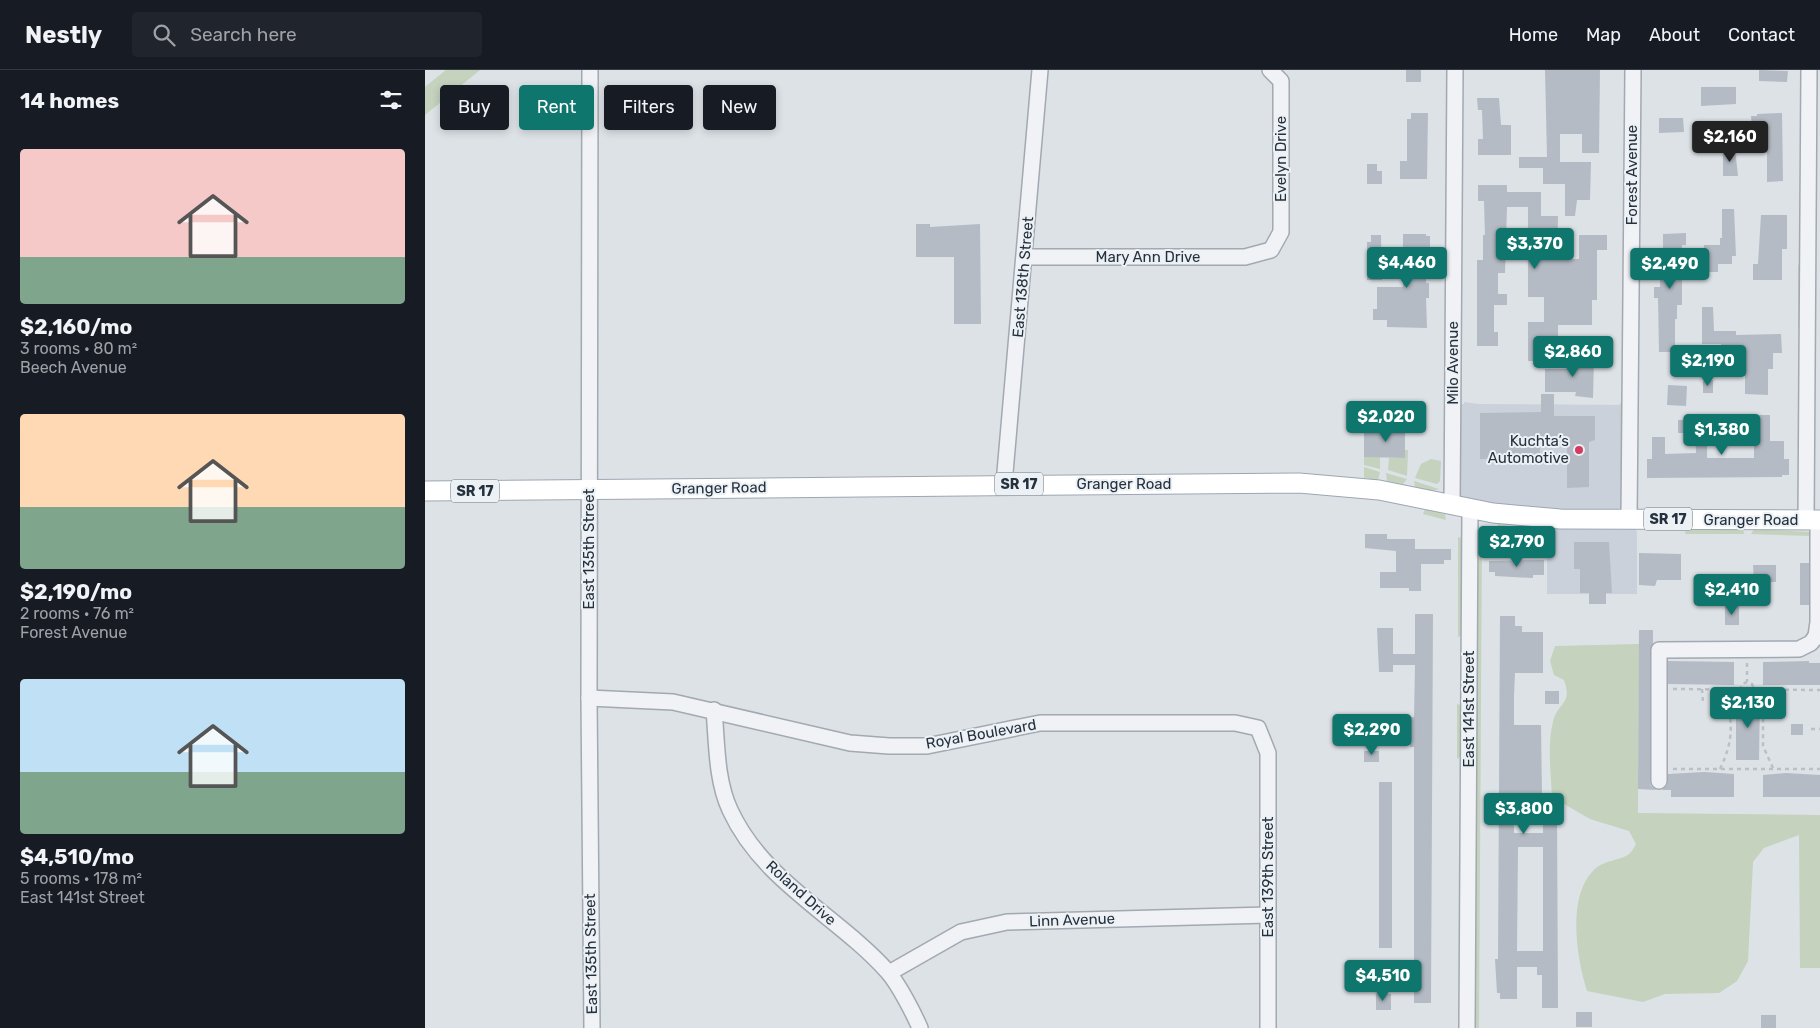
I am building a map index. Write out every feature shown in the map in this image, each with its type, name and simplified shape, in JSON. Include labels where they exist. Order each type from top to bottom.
[{"type":"main road","name":"Granger Road","points":[[425,491],[1004,484],[1316,484],[1379,490],[1461,508],[1547,518],[1815,520]]},
{"type":"street","name":"East 135th Street","points":[[590,70],[589,698],[592,1028]]},
{"type":"street","name":"East 138th Street","points":[[1004,484],[1025,257],[1039,70]]},
{"type":"street","name":"Evelyn Drive","points":[[1270,70],[1281,81],[1281,232],[1271,250]]},
{"type":"street","name":"Milo Avenue","points":[[1455,70],[1461,508]]},
{"type":"street","name":"Forest Avenue","points":[[1629,519],[1633,70]]},
{"type":"street","points":[[1659,775],[1659,650],[1799,649],[1811,643],[1818,636],[1815,520],[1814,146],[1809,70]]},
{"type":"street","name":"Mary Ann Drive","points":[[1025,257],[1245,257],[1271,250]]},
{"type":"street","name":"East 141st Street","points":[[1461,508],[1467,1028]]},
{"type":"street","name":"Royal Boulevard","points":[[589,698],[673,702],[850,743],[889,746],[927,746],[1040,723],[1235,723],[1258,728]]},
{"type":"street","name":"Roland Drive","points":[[714,710],[719,771],[730,810],[748,840],[778,876],[845,932],[889,973],[920,1028]]},
{"type":"street","name":"East 139th Street","points":[[1258,728],[1268,753],[1268,1028]]},
{"type":"street","name":"Linn Avenue","points":[[889,973],[961,932],[1007,922],[1268,915]]},
{"type":"path","points":[[1747,649],[1747,682]]},
{"type":"path","points":[[1740,690],[1742,684],[1747,682]]},
{"type":"path","points":[[1747,682],[1752,684],[1754,690]]},
{"type":"path","points":[[1659,689],[1820,690]]},
{"type":"path","points":[[1702,690],[1703,702]]},
{"type":"path","points":[[1720,769],[1730,748],[1730,710],[1721,690]]},
{"type":"path","points":[[1774,769],[1763,746],[1763,711],[1775,690]]},
{"type":"path","points":[[1811,729],[1820,729]]},
{"type":"path","points":[[1659,775],[1720,769],[1820,769]]},
{"type":"shaded area","points":[[1464,402],[1478,404],[1630,405],[1637,537],[1637,594],[1547,594],[1547,518],[1452,506],[1453,404],[1464,404]]},
{"type":"green space","points":[[446,70],[480,70],[462,85],[440,85],[440,103],[425,115],[425,87]]},
{"type":"green space","points":[[1816,70],[1818,70],[1816,135],[1815,132]]},
{"type":"green space","points":[[1798,264],[1801,269],[1800,329],[1798,328]]},
{"type":"green space","points":[[1445,313],[1447,315],[1446,451],[1444,452]]},
{"type":"green space","points":[[1620,403],[1623,405],[1622,474],[1620,476]]},
{"type":"green space","points":[[1405,450],[1408,450],[1407,476],[1388,470],[1389,458],[1404,458]]},
{"type":"green space","points":[[1364,457],[1380,457],[1380,469],[1364,465]]},
{"type":"green space","points":[[1431,459],[1441,461],[1440,481],[1437,484],[1415,478],[1421,464]]},
{"type":"green space","points":[[1364,467],[1380,472],[1378,480],[1364,478]]},
{"type":"green space","points":[[1386,473],[1407,479],[1403,484],[1387,481]]},
{"type":"green space","points":[[1414,481],[1439,489],[1431,491],[1415,487]]},
{"type":"green space","points":[[1425,509],[1445,514],[1446,520],[1423,514]]},
{"type":"green space","points":[[1498,524],[1516,527],[1517,534],[1494,532]]},
{"type":"green space","points":[[1686,529],[1743,529],[1744,534],[1685,534]]},
{"type":"green space","points":[[1754,529],[1809,532],[1812,536],[1751,534]]},
{"type":"green space","points":[[1478,533],[1482,533],[1479,1028],[1474,1028]]},
{"type":"green space","points":[[1458,537],[1463,538],[1462,635],[1458,637]]},
{"type":"green space","points":[[1639,644],[1638,813],[1820,815],[1820,968],[1800,968],[1799,835],[1764,848],[1753,862],[1748,961],[1737,981],[1719,993],[1665,994],[1643,1002],[1587,991],[1580,963],[1576,930],[1579,898],[1584,884],[1596,868],[1625,857],[1636,844],[1629,831],[1590,819],[1552,797],[1551,731],[1555,715],[1566,699],[1567,694],[1564,680],[1554,675],[1550,661],[1555,646]]},
{"type":"green space","points":[[1457,704],[1462,706],[1461,756],[1457,759]]},
{"type":"building","points":[[1406,70],[1421,70],[1421,82],[1406,82]]},
{"type":"building","points":[[1545,70],[1600,70],[1599,153],[1582,153],[1582,134],[1560,134],[1560,162],[1591,162],[1590,200],[1577,200],[1575,216],[1565,216],[1565,184],[1543,184],[1543,168],[1519,168],[1519,157],[1547,157]]},
{"type":"building","points":[[1759,70],[1788,71],[1787,82],[1759,81]]},
{"type":"building","points":[[1701,87],[1736,87],[1736,104],[1701,106]]},
{"type":"building","points":[[1477,98],[1499,98],[1501,125],[1511,125],[1511,155],[1478,155],[1478,139],[1483,139],[1482,110],[1478,110]]},
{"type":"building","points":[[1411,113],[1428,113],[1427,179],[1400,179],[1400,161],[1407,161],[1407,119],[1411,119]]},
{"type":"building","points":[[1782,113],[1783,181],[1767,182],[1767,153],[1758,153],[1757,128],[1752,128],[1751,116]]},
{"type":"building","points":[[1659,118],[1683,118],[1684,132],[1659,133]]},
{"type":"building","points":[[1694,133],[1705,133],[1706,148],[1694,148]]},
{"type":"building","points":[[1723,149],[1735,149],[1738,176],[1723,176]]},
{"type":"building","points":[[1367,164],[1377,164],[1377,171],[1382,171],[1382,184],[1367,184]]},
{"type":"building","points":[[1478,185],[1507,185],[1507,192],[1541,192],[1541,216],[1558,216],[1557,259],[1579,259],[1579,235],[1607,235],[1607,250],[1597,250],[1597,300],[1592,300],[1592,325],[1558,325],[1558,342],[1540,342],[1541,361],[1528,361],[1528,322],[1544,322],[1544,297],[1528,297],[1528,207],[1507,207],[1505,273],[1498,273],[1498,294],[1507,294],[1507,305],[1494,305],[1494,332],[1498,332],[1498,346],[1477,346],[1477,260],[1483,260],[1483,235],[1485,235],[1484,201],[1478,201]]},
{"type":"building","points":[[1722,209],[1734,209],[1736,256],[1732,256],[1732,264],[1718,264],[1718,272],[1705,272],[1704,245],[1720,245],[1720,238],[1722,238]]},
{"type":"building","points":[[1761,215],[1787,215],[1787,249],[1782,249],[1782,280],[1753,280],[1753,264],[1758,264]]},
{"type":"building","points":[[916,224],[930,224],[930,227],[980,224],[981,324],[954,324],[954,257],[916,257]]},
{"type":"building","points":[[1686,233],[1686,245],[1682,245],[1682,305],[1677,305],[1677,319],[1675,319],[1675,352],[1659,352],[1658,298],[1654,298],[1654,287],[1660,287],[1660,263],[1663,263],[1663,234]]},
{"type":"building","points":[[1403,234],[1426,234],[1426,236],[1430,236],[1430,247],[1426,247],[1426,283],[1429,283],[1429,298],[1426,298],[1427,328],[1387,327],[1387,320],[1373,320],[1373,309],[1377,309],[1377,287],[1403,287]]},
{"type":"building","points":[[1371,235],[1381,235],[1382,280],[1367,280],[1367,242],[1371,242]]},
{"type":"building","points":[[1702,307],[1713,307],[1714,331],[1736,331],[1736,335],[1781,334],[1782,353],[1773,353],[1773,369],[1768,369],[1768,395],[1745,394],[1745,376],[1722,376],[1721,344],[1702,344]]},
{"type":"building","points":[[1573,356],[1594,356],[1593,398],[1575,396],[1576,392],[1545,392],[1545,369],[1573,369]]},
{"type":"building","points":[[1713,380],[1713,393],[1703,393],[1703,381]]},
{"type":"building","points":[[1668,385],[1687,386],[1686,406],[1667,405]]},
{"type":"building","points":[[1541,394],[1554,394],[1554,416],[1595,416],[1595,440],[1589,442],[1589,487],[1567,488],[1567,440],[1540,440],[1540,458],[1480,459],[1480,413],[1541,412]]},
{"type":"building","points":[[1741,415],[1770,415],[1770,441],[1784,441],[1784,459],[1789,459],[1789,475],[1782,475],[1782,477],[1647,478],[1647,459],[1652,459],[1652,437],[1665,437],[1665,454],[1696,453],[1695,423],[1717,423],[1717,436],[1707,436],[1707,458],[1754,458],[1754,426],[1741,426]]},
{"type":"building","points":[[1678,420],[1693,420],[1693,433],[1678,433]]},
{"type":"building","points":[[1389,426],[1405,426],[1405,458],[1364,457],[1364,432],[1389,432]]},
{"type":"building","points":[[1365,534],[1387,534],[1387,539],[1415,539],[1415,549],[1451,549],[1451,560],[1444,560],[1444,564],[1421,564],[1421,591],[1409,591],[1409,588],[1380,588],[1380,572],[1396,572],[1396,551],[1365,548]]},
{"type":"building","points":[[1574,542],[1609,542],[1612,593],[1606,593],[1606,604],[1589,604],[1589,593],[1580,593],[1580,569],[1574,569]]},
{"type":"building","points":[[1639,553],[1681,554],[1681,580],[1657,580],[1655,586],[1639,585]]},
{"type":"building","points":[[1544,560],[1544,575],[1533,575],[1533,578],[1495,576],[1495,572],[1489,572],[1489,561]]},
{"type":"building","points":[[1800,563],[1809,563],[1809,605],[1800,605]]},
{"type":"building","points":[[1753,565],[1776,565],[1776,582],[1754,582]]},
{"type":"building","points":[[1725,606],[1739,606],[1739,625],[1725,625]]},
{"type":"building","points":[[1415,614],[1433,614],[1431,1003],[1414,1003],[1414,747],[1410,747],[1410,733],[1407,733],[1407,717],[1414,717],[1415,665],[1393,665],[1393,672],[1379,672],[1377,628],[1393,628],[1393,654],[1415,654]]},
{"type":"building","points":[[1500,616],[1515,616],[1515,626],[1522,626],[1522,632],[1543,632],[1543,673],[1515,673],[1514,695],[1514,725],[1541,725],[1542,795],[1514,795],[1514,833],[1543,833],[1543,814],[1557,814],[1558,1008],[1542,1008],[1542,975],[1537,975],[1537,967],[1517,967],[1517,999],[1500,999],[1500,993],[1497,993],[1495,959],[1498,959]],"holes":[[[1518,847],[1543,847],[1543,951],[1517,951]]]},
{"type":"building","points":[[1639,630],[1653,630],[1653,644],[1650,650],[1650,781],[1651,786],[1656,790],[1638,789]]},
{"type":"building","points":[[1668,661],[1734,662],[1734,685],[1668,684]]},
{"type":"building","points":[[1809,661],[1809,663],[1820,663],[1820,685],[1763,685],[1763,662]]},
{"type":"building","points":[[1545,691],[1559,691],[1559,704],[1545,704]]},
{"type":"building","points":[[1736,697],[1760,698],[1759,760],[1736,760]]},
{"type":"building","points":[[1791,724],[1803,724],[1803,735],[1791,735]]},
{"type":"building","points":[[1364,751],[1379,751],[1379,762],[1364,762]]},
{"type":"building","points":[[1704,772],[1734,774],[1734,797],[1671,797],[1671,790],[1662,790],[1667,785],[1668,774]]},
{"type":"building","points":[[1786,773],[1820,775],[1820,797],[1763,797],[1763,775]]},
{"type":"building","points":[[1379,782],[1392,782],[1392,948],[1379,948]]},
{"type":"building","points":[[1376,994],[1391,994],[1391,1010],[1376,1010]]},
{"type":"building","points":[[1576,1012],[1592,1012],[1592,1027],[1576,1027]]},
{"type":"building","points":[[1761,1015],[1776,1015],[1776,1028],[1761,1028]]},
{"type":"place","name":"Kuchta’s Automotive","points":[[1579,450]]}]
